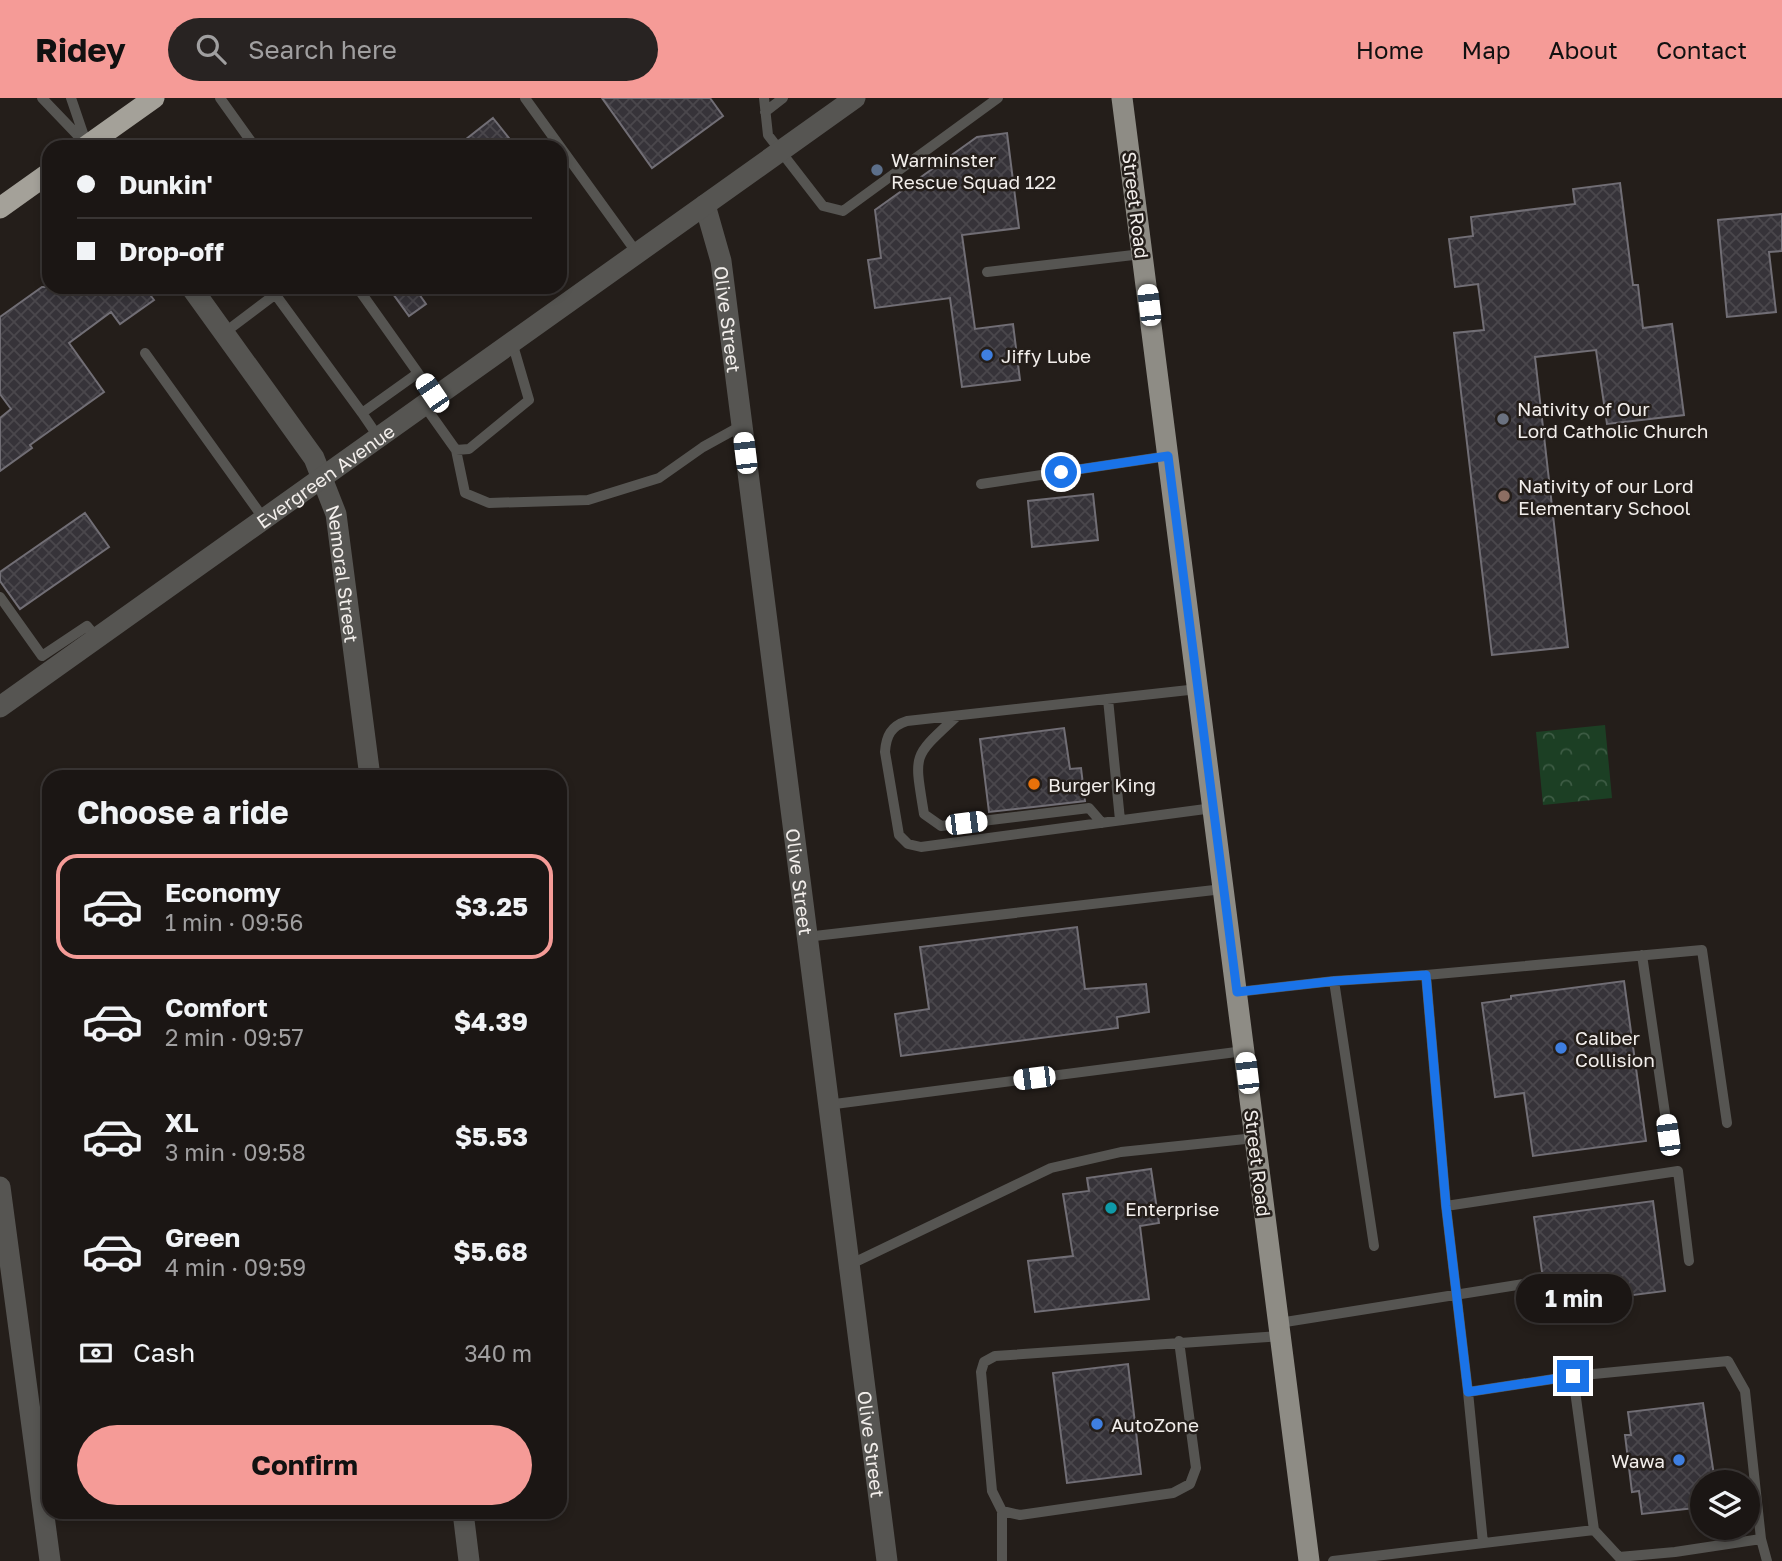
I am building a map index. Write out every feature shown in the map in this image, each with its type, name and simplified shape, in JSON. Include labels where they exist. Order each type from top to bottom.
[{"type":"highway","points":[[94,140],[154,98]]},
{"type":"highway","points":[[0,208],[42,178]]},
{"type":"main road","name":"Street Road","points":[[1122,98],[1309,1561]]},
{"type":"street","name":"Evergreen Avenue","points":[[0,707],[855,98]]},
{"type":"street","name":"Olive Street","points":[[705,205],[721,261],[887,1561]]},
{"type":"street","name":"Nemoral Street","points":[[196,294],[314,458],[337,514],[369,770]]},
{"type":"street","points":[[0,1187],[42,1501]]},
{"type":"street","points":[[44,1519],[50,1561]]},
{"type":"street","points":[[464,1519],[469,1561]]},
{"type":"lane","points":[[42,98],[80,140]]},
{"type":"lane","points":[[71,98],[84,140]]},
{"type":"lane","points":[[220,98],[250,140]]},
{"type":"lane","points":[[525,98],[555,140]]},
{"type":"lane","points":[[764,98],[768,135],[823,206],[842,211],[998,98]]},
{"type":"lane","points":[[765,112],[783,98]]},
{"type":"lane","points":[[567,156],[637,253]]},
{"type":"lane","points":[[987,272],[1142,254]]},
{"type":"lane","points":[[224,333],[275,294]]},
{"type":"lane","points":[[283,294],[379,438]]},
{"type":"lane","points":[[362,294],[432,393],[424,405],[456,450],[465,492],[489,503],[588,500],[659,478],[703,447],[741,426]]},
{"type":"lane","points":[[456,450],[469,449],[529,400],[512,342]]},
{"type":"lane","points":[[145,353],[264,519]]},
{"type":"lane","points":[[362,413],[418,373]]},
{"type":"lane","points":[[981,484],[1168,456]]},
{"type":"lane","points":[[0,597],[42,656],[87,626],[97,638]]},
{"type":"lane","points":[[1198,689],[898,724],[886,740],[885,752],[899,835],[908,844],[921,847],[1213,808]]},
{"type":"lane","points":[[1108,699],[1120,821]]},
{"type":"lane","points":[[957,716],[923,748],[916,765],[923,814],[941,826],[1089,808],[1102,823]]},
{"type":"lane","points":[[806,937],[1223,889]]},
{"type":"lane","points":[[1237,992],[1334,981],[1702,950],[1727,1123]]},
{"type":"lane","points":[[1642,955],[1668,1135]]},
{"type":"lane","points":[[1426,975],[1446,1206],[1483,1543]]},
{"type":"lane","points":[[1334,981],[1374,1246]]},
{"type":"lane","points":[[827,1105],[1244,1051]]},
{"type":"lane","points":[[848,1265],[1051,1168],[1121,1152],[1255,1138]]},
{"type":"lane","points":[[1446,1206],[1678,1171],[1689,1261]]},
{"type":"lane","points":[[1002,1561],[1002,1511],[992,1491],[981,1372],[984,1362],[995,1356],[1179,1341],[1280,1329],[1457,1294],[1530,1283]]},
{"type":"lane","points":[[1002,1511],[1020,1515],[1034,1513],[1172,1493],[1190,1484],[1196,1468],[1179,1341]]},
{"type":"lane","points":[[1468,1392],[1573,1376],[1728,1361],[1745,1391],[1753,1470]]},
{"type":"lane","points":[[1573,1376],[1594,1530],[1619,1557],[1753,1540]]},
{"type":"lane","points":[[1332,1561],[1594,1530]]},
{"type":"lane","points":[[1760,1539],[1767,1561]]},
{"type":"green space","points":[[1605,725],[1612,798],[1543,805],[1536,732]]},
{"type":"building","points":[[602,98],[710,98],[723,116],[652,168]]},
{"type":"building","points":[[493,118],[510,140],[465,140]]},
{"type":"building","points":[[1007,133],[1019,228],[962,235],[975,329],[1013,324],[1020,380],[962,387],[950,298],[875,308],[868,260],[881,258],[875,210],[977,137]]},
{"type":"building","name":"Nativity of Our Lord Catholic Church","points":[[1620,183],[1633,285],[1638,285],[1643,328],[1672,324],[1684,415],[1607,424],[1596,350],[1535,357],[1568,647],[1492,655],[1454,333],[1484,330],[1478,284],[1455,287],[1449,239],[1473,236],[1471,217],[1575,204],[1573,189]]},
{"type":"building","points":[[1782,214],[1782,251],[1769,252],[1776,312],[1727,317],[1718,220]]},
{"type":"building","points":[[42,287],[42,294],[149,294],[154,300],[120,324],[111,312],[69,343],[104,392],[30,445],[32,448],[0,471],[0,418],[11,409],[0,394],[0,317]]},
{"type":"building","points":[[393,294],[419,294],[426,304],[409,316]]},
{"type":"building","points":[[1093,494],[1098,540],[1032,547],[1028,501]]},
{"type":"building","points":[[85,513],[109,547],[20,609],[0,581],[0,572]]},
{"type":"building","name":"Burger King","points":[[1064,728],[1070,769],[1081,768],[1085,801],[989,812],[980,739]]},
{"type":"building","points":[[1077,927],[1085,989],[1146,984],[1149,1012],[1117,1017],[1118,1028],[901,1056],[895,1014],[929,1009],[920,947]]},
{"type":"building","name":"Caliber Collision","points":[[1624,981],[1646,1141],[1533,1156],[1524,1093],[1495,1097],[1482,1003],[1511,999],[1511,996]]},
{"type":"building","points":[[1151,1169],[1159,1223],[1140,1226],[1149,1299],[1035,1312],[1028,1261],[1073,1256],[1063,1194],[1089,1191],[1087,1178]]},
{"type":"building","points":[[1653,1201],[1665,1291],[1547,1306],[1534,1217]]},
{"type":"building","name":"AutoZone","points":[[1128,1364],[1141,1474],[1067,1483],[1053,1373]]},
{"type":"building","name":"Wawa","points":[[1703,1403],[1713,1470],[1690,1470],[1690,1508],[1642,1514],[1639,1491],[1632,1492],[1625,1435],[1631,1435],[1628,1412]]},
{"type":"place","name":"Warminster Rescue Squad 122","points":[[877,170]]},
{"type":"place","name":"Jiffy Lube","points":[[987,355]]},
{"type":"place","name":"Nativity of Our Lord Catholic Church","points":[[1503,419]]},
{"type":"place","name":"Nativity of our Lord Elementary School","points":[[1504,496]]},
{"type":"place","name":"Burger King","points":[[1034,784]]},
{"type":"place","name":"Caliber Collision","points":[[1561,1048]]},
{"type":"place","name":"Enterprise","points":[[1111,1208]]},
{"type":"place","name":"AutoZone","points":[[1097,1424]]},
{"type":"place","name":"Wawa","points":[[1679,1460]]},
{"type":"route","points":[[1061,472],[1168,456],[1237,992],[1334,981],[1426,975],[1446,1206],[1468,1392],[1573,1376]]}]
